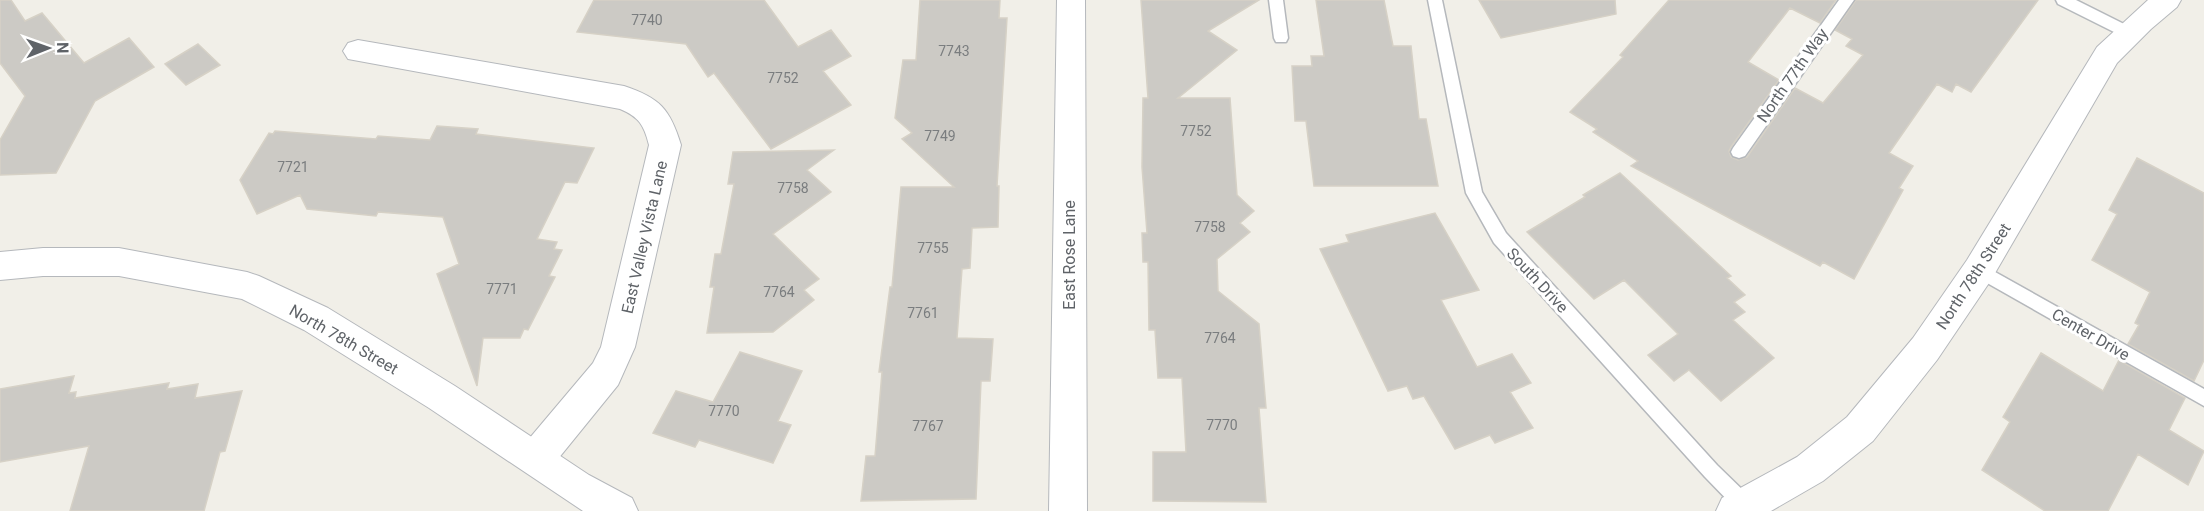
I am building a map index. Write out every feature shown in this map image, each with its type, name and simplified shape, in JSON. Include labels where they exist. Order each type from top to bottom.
[{"type":"street","name":"East Rose Lane","points":[[1068,511],[1071,0]]},
{"type":"street","name":"North 78th Street","points":[[1740,508],[1810,469],[1860,429],[1925,349],[1979,270],[2107,55],[2167,0]]},
{"type":"street","name":"East Valley Vista Lane","points":[[358,51],[624,98],[645,106],[659,120],[665,145],[618,347],[606,374],[536,458]]},
{"type":"street","name":"North 78th Street","points":[[0,266],[43,262],[119,262],[247,286],[316,319],[536,458],[576,487],[619,511]]},
{"type":"lane","points":[[1276,0],[1281,38]]},
{"type":"lane","name":"South Drive","points":[[1435,0],[1474,193],[1500,238],[1712,471],[1740,508]]},
{"type":"lane","name":"North 77th Way","points":[[1739,152],[1847,0]]},
{"type":"lane","points":[[2063,0],[2129,33]]},
{"type":"lane","name":"Center Drive","points":[[1979,270],[2204,398]]},
{"type":"building","points":[[0,0],[11,0],[25,21],[42,13],[84,63],[129,38],[154,67],[95,101],[56,173],[0,175],[0,140],[25,96],[0,63]]},
{"type":"building","points":[[594,0],[764,0],[798,47],[831,30],[851,56],[823,71],[851,105],[771,149],[714,73],[708,77],[686,44],[577,32]]},
{"type":"building","points":[[920,0],[1000,0],[999,18],[1007,18],[997,186],[999,186],[998,227],[972,228],[970,268],[962,269],[957,338],[993,339],[990,381],[981,381],[976,499],[861,501],[866,456],[875,456],[882,372],[879,372],[890,287],[892,287],[901,187],[954,187],[902,139],[912,133],[895,118],[903,60],[916,60]]},
{"type":"building","points":[[1141,0],[1259,0],[1208,31],[1237,50],[1178,98],[1230,98],[1237,195],[1254,211],[1240,223],[1250,232],[1217,259],[1218,291],[1259,324],[1266,408],[1259,408],[1266,502],[1153,501],[1153,452],[1186,452],[1182,378],[1158,378],[1155,330],[1149,330],[1148,262],[1143,262],[1142,233],[1147,233],[1142,167],[1143,98],[1148,98]]},
{"type":"building","points":[[1316,0],[1384,0],[1393,46],[1411,46],[1419,119],[1426,119],[1438,186],[1314,186],[1306,121],[1295,121],[1292,66],[1312,66],[1311,56],[1324,56]]},
{"type":"building","points":[[1479,0],[1615,0],[1616,14],[1501,38]]},
{"type":"building","points":[[1669,0],[1836,0],[1820,23],[1790,8],[1748,62],[1779,80],[1731,147],[1729,151],[1731,157],[1738,160],[1747,157],[1795,88],[1823,103],[1863,55],[1846,46],[1852,39],[1835,30],[1856,0],[2038,0],[1971,92],[1956,84],[1952,92],[1937,84],[1889,153],[1913,166],[1899,188],[1903,190],[1854,279],[1823,262],[1820,266],[1631,166],[1638,161],[1593,132],[1597,129],[1570,112],[1623,57],[1620,55]]},
{"type":"building","points":[[198,44],[220,65],[186,85],[165,64]]},
{"type":"building","points":[[437,126],[478,129],[476,134],[594,148],[577,183],[565,182],[537,239],[557,242],[554,249],[562,250],[549,276],[555,277],[528,330],[524,329],[520,338],[483,338],[477,386],[437,274],[459,264],[443,217],[378,212],[376,216],[307,209],[300,195],[257,214],[240,180],[269,133],[273,134],[275,131],[376,139],[378,136],[430,140]]},
{"type":"building","points":[[834,150],[807,170],[831,192],[773,234],[819,279],[804,290],[814,300],[773,332],[707,333],[714,287],[710,287],[715,254],[721,254],[734,184],[728,184],[733,152]]},
{"type":"building","points":[[2137,158],[2204,193],[2204,360],[2194,381],[2128,344],[2139,325],[2135,323],[2150,292],[2092,260],[2117,214],[2109,210]]},
{"type":"building","points":[[1620,173],[1731,276],[1727,278],[1745,295],[1734,302],[1745,312],[1733,320],[1774,358],[1721,401],[1689,370],[1674,381],[1648,355],[1678,334],[1624,280],[1594,299],[1527,232]]},
{"type":"building","points":[[1435,213],[1479,290],[1441,300],[1477,367],[1512,354],[1531,383],[1510,392],[1533,428],[1495,443],[1490,435],[1455,449],[1424,396],[1413,399],[1407,386],[1388,391],[1320,249],[1349,242],[1346,235]]},
{"type":"building","points":[[740,352],[802,371],[778,421],[791,425],[773,463],[699,440],[695,447],[653,433],[676,391],[713,402]]},
{"type":"building","points":[[2041,353],[2103,391],[2119,360],[2185,398],[2169,430],[2204,451],[2188,485],[2138,454],[2108,511],[2045,511],[1982,470],[2010,422],[2003,417]]},
{"type":"building","points":[[74,376],[69,393],[76,392],[75,398],[169,383],[167,389],[198,384],[195,398],[242,391],[225,451],[220,452],[204,511],[70,511],[89,446],[0,462],[0,389]]}]
